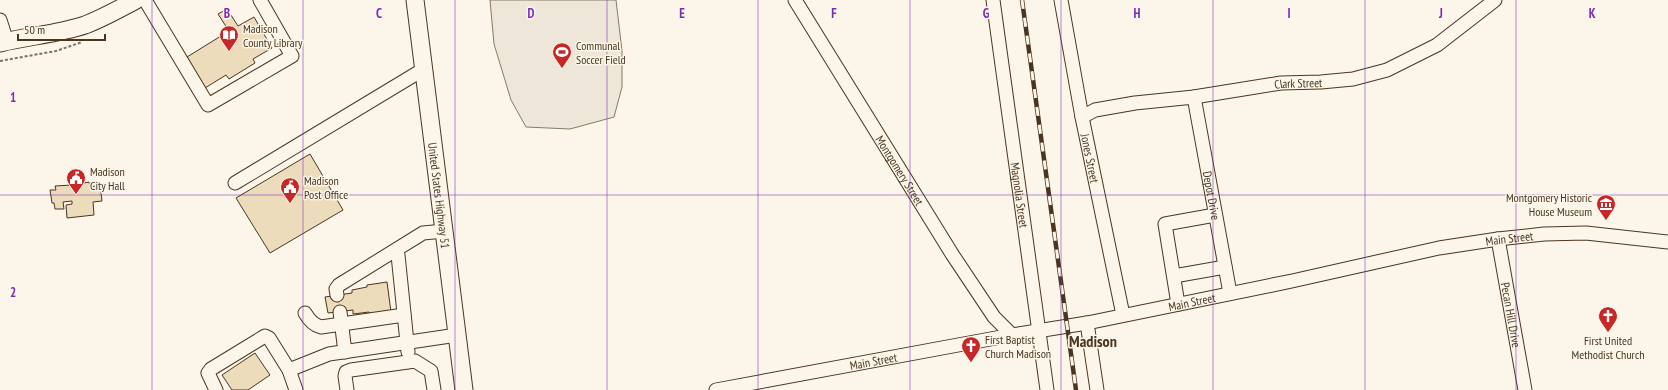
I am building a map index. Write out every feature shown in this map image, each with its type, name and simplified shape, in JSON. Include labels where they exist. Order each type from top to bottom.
[{"type":"main road","points":[[3,43],[85,25],[107,16],[136,0]]},
{"type":"main road","name":"United States Highway 51","points":[[415,0],[464,390]]},
{"type":"street","points":[[145,0],[208,105],[292,56],[260,0]]},
{"type":"street","name":"Montgomery Street","points":[[795,0],[952,254],[994,317],[1012,335]]},
{"type":"street","name":"Magnolia Street","points":[[993,0],[1047,390]]},
{"type":"street","name":"Jones Street","points":[[1061,0],[1082,117],[1123,315]]},
{"type":"street","name":"Clark Street","points":[[1082,117],[1095,110],[1135,103],[1194,97],[1281,83],[1321,82],[1353,79],[1387,70],[1437,45],[1496,0]]},
{"type":"street","points":[[0,20],[3,43]]},
{"type":"street","points":[[235,183],[424,69]]},
{"type":"street","name":"Depot Drive","points":[[1194,97],[1230,294]]},
{"type":"street","points":[[1178,304],[1165,224],[1215,214]]},
{"type":"street","points":[[337,295],[336,289],[339,285],[423,233],[444,231]]},
{"type":"street","name":"Main Street","points":[[716,390],[1012,335],[1087,323],[1230,294],[1439,248],[1544,234],[1586,233],[1668,242]]},
{"type":"street","name":"Pecan Hill Drive","points":[[1498,239],[1525,390]]},
{"type":"street","points":[[395,251],[398,255],[409,362]]},
{"type":"street","points":[[1174,276],[1225,267]]},
{"type":"street","points":[[305,314],[316,326],[321,327],[340,318],[404,315]]},
{"type":"street","points":[[340,318],[349,351],[357,369]]},
{"type":"street","points":[[1087,323],[1097,390]]},
{"type":"street","points":[[216,390],[208,373],[211,369],[265,336],[269,338],[289,370],[296,390]]},
{"type":"street","points":[[289,370],[318,357],[349,351],[457,336]]},
{"type":"street","points":[[347,390],[345,376],[346,372],[357,369],[415,361],[431,371],[434,390]]},
{"type":"shaded area","name":"Communal Soccer Field","points":[[490,0],[616,0],[622,51],[622,87],[614,117],[570,129],[526,127],[511,100],[494,44]]},
{"type":"building","name":"Madison County Library","points":[[227,9],[238,26],[254,17],[272,48],[253,59],[255,63],[229,79],[226,75],[205,88],[187,57],[229,31],[218,14]]},
{"type":"building","name":"Madison Post Office","points":[[310,154],[343,210],[270,253],[236,198]]},
{"type":"building","name":"Madison City Hall","points":[[71,175],[79,175],[80,178],[84,178],[84,183],[89,182],[90,187],[100,185],[102,201],[93,202],[94,215],[67,218],[66,205],[72,204],[72,201],[63,202],[64,209],[55,209],[54,203],[52,203],[50,190],[56,190],[55,186],[72,185]]},
{"type":"building","points":[[387,282],[391,312],[370,315],[369,312],[353,314],[353,310],[328,313],[325,297],[352,293],[352,290],[367,287],[367,285]]},
{"type":"building","points":[[255,353],[270,375],[248,390],[232,390],[222,375]]},
{"type":"railway","points":[[1022,0],[1076,390]]},
{"type":"place","name":"Madison County Library","points":[[229,52]]},
{"type":"place","name":"Communal Soccer Field","points":[[562,69]]},
{"type":"place","name":"Madison City Hall","points":[[76,195]]},
{"type":"place","name":"Madison Post Office","points":[[290,204]]},
{"type":"place","name":"Montgomery Historic House Museum","points":[[1606,221]]},
{"type":"place","name":"First United Methodist Church","points":[[1608,333]]},
{"type":"place","name":"First Baptist Church Madison","points":[[971,363]]},
{"type":"district","name":"Madison","points":[[1093,341]]}]
